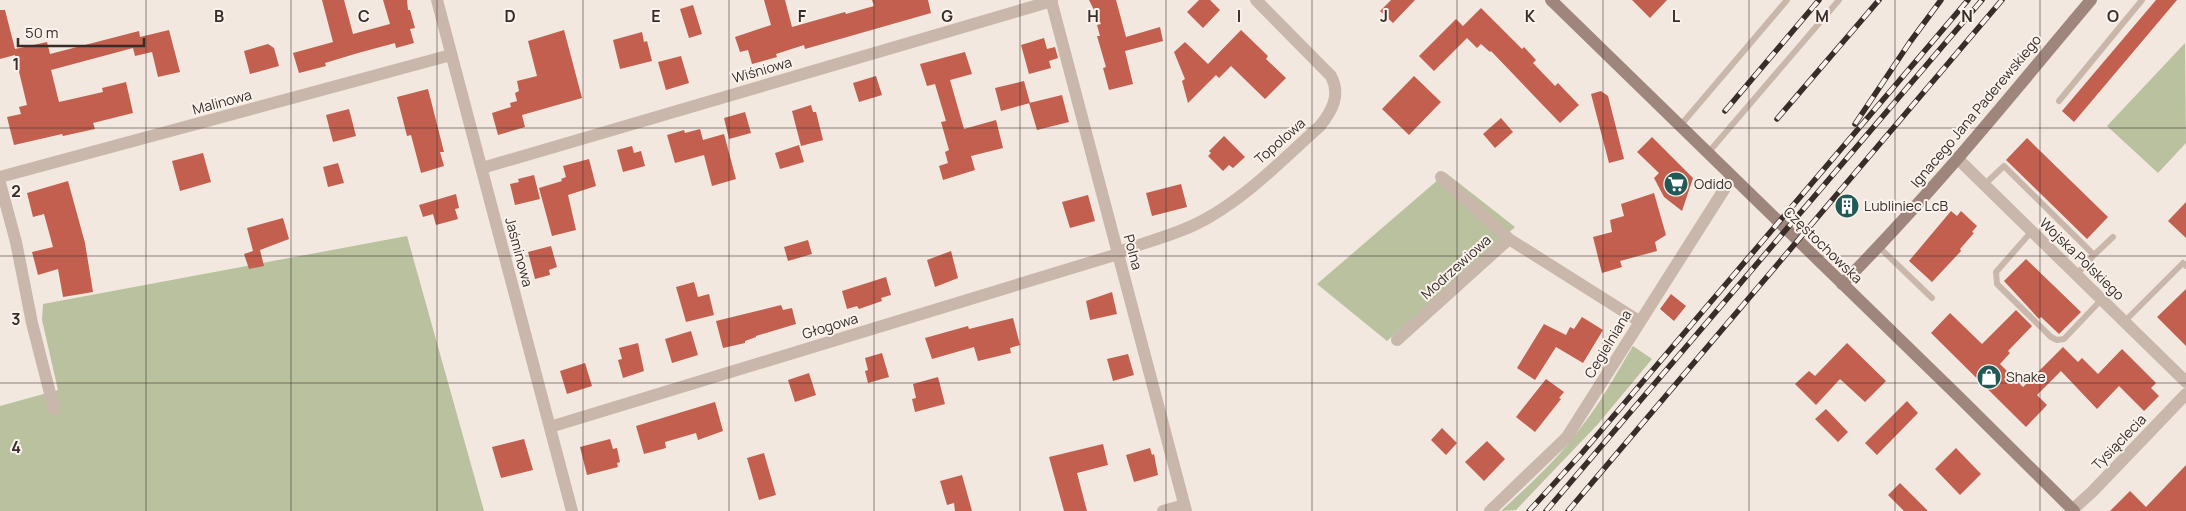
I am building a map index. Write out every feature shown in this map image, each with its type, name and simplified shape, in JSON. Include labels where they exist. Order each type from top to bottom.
[{"type":"main road","name":"Częstochowska","points":[[1551,0],[1960,397],[2072,511]]},
{"type":"main road","name":"Ignacego Jana Paderewskiego","points":[[1842,284],[1879,247],[2091,0]]},
{"type":"street","name":"Jaśminowa","points":[[437,0],[572,511]]},
{"type":"street","name":"Polna","points":[[1052,0],[1185,508]]},
{"type":"street","name":"Wiśniowa","points":[[482,168],[1052,0]]},
{"type":"street","name":"Topolowa","points":[[1118,253],[1187,228],[1217,212],[1242,195],[1320,126],[1329,114],[1336,92],[1331,76],[1256,0]]},
{"type":"street","name":"Malinowa","points":[[0,177],[451,55]]},
{"type":"street","name":"Wojska Polskiego","points":[[1957,158],[2186,382]]},
{"type":"street","points":[[1441,177],[1509,239]]},
{"type":"street","name":"Cegielniana","points":[[1490,511],[1567,437],[1732,177]]},
{"type":"street","points":[[0,183],[16,242],[32,323],[54,408]]},
{"type":"street","name":"Modrzewiowa","points":[[1398,340],[1509,239],[1639,321]]},
{"type":"street","name":"Głogowa","points":[[550,427],[1118,253]]},
{"type":"street","name":"Tysiąclecia","points":[[2072,511],[2186,394]]},
{"type":"street","points":[[1164,511],[1185,508]]},
{"type":"lane","points":[[1680,126],[1787,0]]},
{"type":"lane","points":[[1708,153],[1839,0]]},
{"type":"lane","points":[[2059,102],[2142,0]]},
{"type":"lane","points":[[1985,184],[2004,166],[2094,255]]},
{"type":"lane","points":[[2032,231],[1996,272],[1997,284],[2017,304],[2051,337],[2057,340],[2064,339],[2102,299]]},
{"type":"lane","points":[[2077,274],[2113,237]]},
{"type":"lane","points":[[1879,247],[1932,298]]},
{"type":"lane","points":[[2124,321],[2183,263],[2186,266]]},
{"type":"green space","points":[[2185,43],[2186,143],[2158,173],[2107,126]]},
{"type":"green space","points":[[1446,173],[1515,227],[1387,341],[1317,284]]},
{"type":"green space","points":[[407,236],[484,511],[0,511],[0,406],[58,390],[42,320],[43,304]]},
{"type":"green space","points":[[1633,346],[1652,359],[1598,424],[1516,510],[1501,511],[1561,452],[1587,420]]},
{"type":"building","points":[[322,0],[344,0],[353,34],[390,24],[383,0],[407,0],[408,10],[410,10],[415,28],[410,29],[414,43],[396,48],[395,43],[325,63],[326,66],[299,73],[293,53],[333,42]]},
{"type":"building","points":[[764,0],[785,0],[792,27],[874,6],[872,0],[928,0],[931,13],[805,49],[804,45],[776,54],[777,57],[752,64],[748,50],[740,52],[735,37],[771,25]]},
{"type":"building","points":[[1089,0],[1116,0],[1126,37],[1160,27],[1163,41],[1125,51],[1133,84],[1109,90],[1103,68],[1106,67],[1097,36],[1100,36],[1097,25],[1101,24]]},
{"type":"building","points":[[1199,0],[1210,0],[1220,10],[1203,28],[1187,12]]},
{"type":"building","points":[[1391,0],[1415,0],[1393,23],[1380,11]]},
{"type":"building","points":[[1632,0],[1667,0],[1650,18]]},
{"type":"building","points":[[2156,0],[2177,0],[2074,122],[2062,111]]},
{"type":"building","points":[[693,5],[702,34],[689,38],[680,9]]},
{"type":"building","points":[[1481,8],[1522,49],[1524,47],[1536,60],[1533,63],[1555,86],[1558,83],[1579,105],[1560,123],[1491,51],[1481,44],[1477,48],[1467,38],[1434,71],[1419,56],[1456,19],[1463,26]]},
{"type":"building","points":[[0,10],[5,10],[15,49],[47,42],[50,54],[139,31],[140,37],[169,30],[180,72],[158,77],[152,52],[135,56],[133,48],[51,70],[59,102],[103,92],[102,88],[126,82],[133,113],[93,123],[95,129],[14,145],[7,117],[21,114],[19,107],[27,105],[15,55],[0,59]]},
{"type":"building","points":[[564,30],[582,98],[522,115],[525,127],[498,135],[492,113],[511,107],[510,103],[517,101],[515,93],[519,91],[517,81],[537,76],[528,41]]},
{"type":"building","points":[[1241,30],[1268,56],[1266,59],[1286,78],[1265,99],[1231,66],[1219,78],[1216,75],[1188,103],[1182,81],[1185,79],[1174,52],[1185,42],[1208,64]]},
{"type":"building","points":[[642,32],[644,42],[647,41],[652,61],[620,69],[613,40]]},
{"type":"building","points":[[1044,38],[1047,49],[1055,47],[1058,58],[1049,61],[1051,68],[1029,74],[1021,45]]},
{"type":"building","points":[[268,44],[274,48],[279,66],[250,74],[244,51]]},
{"type":"building","points":[[965,52],[972,74],[950,80],[964,129],[996,120],[1003,148],[971,156],[975,170],[943,180],[939,166],[948,163],[945,152],[949,150],[941,122],[946,121],[935,84],[927,86],[920,64]]},
{"type":"building","points":[[681,56],[689,83],[666,90],[658,62]]},
{"type":"building","points":[[876,76],[882,95],[859,102],[853,83]]},
{"type":"building","points":[[1414,76],[1441,102],[1409,135],[1382,109]]},
{"type":"building","points":[[1024,81],[1030,103],[1001,111],[995,88]]},
{"type":"building","points":[[428,89],[444,152],[440,152],[444,166],[421,173],[411,135],[407,136],[397,97]]},
{"type":"building","points":[[1601,91],[1608,96],[1624,159],[1609,163],[1591,94]]},
{"type":"building","points":[[1062,95],[1069,122],[1037,130],[1029,103]]},
{"type":"building","points":[[811,105],[813,112],[816,112],[823,140],[801,146],[792,111]]},
{"type":"building","points":[[349,109],[356,136],[333,142],[326,115]]},
{"type":"building","points":[[745,112],[751,133],[729,139],[724,118]]},
{"type":"building","points":[[1501,118],[1513,132],[1495,148],[1483,134]]},
{"type":"building","points":[[700,129],[703,140],[724,134],[736,179],[712,186],[704,155],[675,163],[667,135],[684,130],[685,133]]},
{"type":"building","points":[[1224,136],[1245,157],[1233,168],[1229,165],[1223,171],[1208,156],[1211,153],[1209,151]]},
{"type":"building","points":[[1652,137],[1693,178],[1682,211],[1664,197],[1654,178],[1659,173],[1637,152]]},
{"type":"building","points":[[2027,138],[2108,217],[2087,239],[2006,160]]},
{"type":"building","points":[[799,145],[804,162],[780,169],[775,153]]},
{"type":"building","points":[[632,146],[634,153],[641,151],[645,166],[623,172],[617,150]]},
{"type":"building","points":[[203,153],[211,182],[180,191],[172,161]]},
{"type":"building","points":[[589,159],[596,186],[568,195],[576,230],[552,236],[539,188],[562,181],[561,179],[566,177],[563,166]]},
{"type":"building","points":[[338,163],[344,183],[328,187],[323,167]]},
{"type":"building","points":[[534,175],[540,199],[515,205],[510,184],[519,182],[518,179]]},
{"type":"building","points":[[68,181],[85,243],[93,292],[63,297],[58,269],[38,275],[32,252],[53,247],[44,214],[33,217],[27,193]]},
{"type":"building","points":[[1181,184],[1187,207],[1152,216],[1146,193]]},
{"type":"building","points":[[1654,193],[1666,235],[1655,242],[1657,251],[1620,261],[1622,267],[1602,273],[1593,237],[1612,232],[1610,220],[1624,216],[1621,204]]},
{"type":"building","points":[[456,194],[459,208],[455,209],[458,219],[436,225],[433,214],[423,217],[419,205]]},
{"type":"building","points":[[1088,195],[1095,221],[1070,228],[1062,202]]},
{"type":"building","points":[[2186,202],[2186,238],[2168,221]]},
{"type":"building","points":[[1951,211],[1957,216],[1961,211],[1977,226],[1972,232],[1974,233],[1960,249],[1961,251],[1932,282],[1909,261]]},
{"type":"building","points":[[283,218],[289,239],[260,250],[264,266],[249,269],[244,254],[253,251],[247,228]]},
{"type":"building","points":[[808,240],[812,254],[788,261],[784,247]]},
{"type":"building","points":[[551,246],[557,267],[549,270],[550,275],[535,279],[528,252]]},
{"type":"building","points":[[951,251],[958,278],[935,287],[927,260]]},
{"type":"building","points":[[2026,259],[2081,312],[2059,334],[2041,317],[2039,319],[2004,281]]},
{"type":"building","points":[[886,277],[891,295],[881,298],[882,301],[859,309],[857,306],[847,309],[842,291]]},
{"type":"building","points":[[694,282],[698,297],[709,294],[714,315],[686,322],[676,287]]},
{"type":"building","points":[[2186,289],[2186,346],[2157,317]]},
{"type":"building","points":[[1112,292],[1117,314],[1090,320],[1086,301]]},
{"type":"building","points":[[1671,294],[1686,306],[1674,321],[1660,309]]},
{"type":"building","points":[[781,305],[783,310],[792,308],[796,324],[756,336],[745,341],[745,343],[723,348],[716,321]]},
{"type":"building","points":[[2016,310],[2032,326],[2008,351],[2010,353],[2000,364],[2023,387],[2063,347],[2078,362],[2082,358],[2098,374],[2122,349],[2156,383],[2151,388],[2159,396],[2144,411],[2119,386],[2097,409],[2061,371],[2037,395],[2047,405],[2026,427],[1931,333],[1950,313],[1982,344]]},
{"type":"building","points":[[1582,317],[1603,330],[1583,363],[1556,347],[1535,380],[1517,368],[1544,324],[1566,335],[1570,327],[1574,329]]},
{"type":"building","points":[[1013,318],[1020,345],[1010,348],[1011,353],[978,361],[974,347],[932,359],[925,338],[968,326],[969,329]]},
{"type":"building","points":[[691,331],[698,355],[672,363],[665,339]]},
{"type":"building","points":[[638,343],[644,371],[623,378],[618,360],[622,359],[619,348]]},
{"type":"building","points":[[1847,343],[1886,381],[1865,402],[1840,379],[1816,405],[1795,384],[1809,371],[1815,376]]},
{"type":"building","points":[[882,353],[889,377],[868,383],[865,371],[868,370],[865,358]]},
{"type":"building","points":[[1128,354],[1134,375],[1113,381],[1107,359]]},
{"type":"building","points":[[585,363],[592,386],[567,394],[560,371]]},
{"type":"building","points":[[809,373],[816,395],[795,402],[788,380]]},
{"type":"building","points":[[938,377],[945,404],[915,412],[912,399],[916,398],[913,384]]},
{"type":"building","points":[[1546,379],[1564,392],[1559,398],[1561,399],[1535,432],[1516,417]]},
{"type":"building","points":[[1907,401],[1918,413],[1877,455],[1865,443]]},
{"type":"building","points":[[715,402],[723,431],[698,440],[696,433],[665,442],[666,448],[644,454],[636,426]]},
{"type":"building","points":[[1826,409],[1848,432],[1838,442],[1815,419]]},
{"type":"building","points":[[1442,428],[1457,443],[1446,455],[1431,440]]},
{"type":"building","points":[[524,439],[533,470],[501,478],[492,447]]},
{"type":"building","points":[[610,439],[613,449],[617,448],[620,462],[617,463],[618,467],[587,475],[580,447]]},
{"type":"building","points":[[1487,441],[1505,459],[1484,481],[1465,462]]},
{"type":"building","points":[[1103,444],[1108,465],[1077,473],[1087,511],[1064,511],[1049,457]]},
{"type":"building","points":[[1150,448],[1152,455],[1154,454],[1158,475],[1134,482],[1126,455]]},
{"type":"building","points":[[1956,448],[1981,474],[1960,495],[1935,469]]},
{"type":"building","points":[[764,453],[776,495],[759,500],[747,458]]},
{"type":"building","points":[[2186,465],[2186,511],[2110,511],[2130,491],[2146,507]]},
{"type":"building","points":[[962,475],[972,511],[955,511],[954,503],[947,505],[940,481]]},
{"type":"building","points":[[1900,483],[1928,511],[1904,511],[1888,495]]},
{"type":"railway","points":[[1725,111],[1819,0]]},
{"type":"railway","points":[[1777,119],[1879,0]]},
{"type":"railway","points":[[1855,124],[1910,42],[1941,0]]},
{"type":"railway","points":[[1529,511],[1582,453],[1968,0]]},
{"type":"railway","points":[[1546,511],[1982,0]]},
{"type":"railway","points":[[1568,511],[2002,0]]},
{"type":"place","name":"Odido","points":[[1676,184]]},
{"type":"place","name":"Lubliniec LcB","points":[[1847,206]]},
{"type":"place","name":"Shake","points":[[1989,377]]}]
